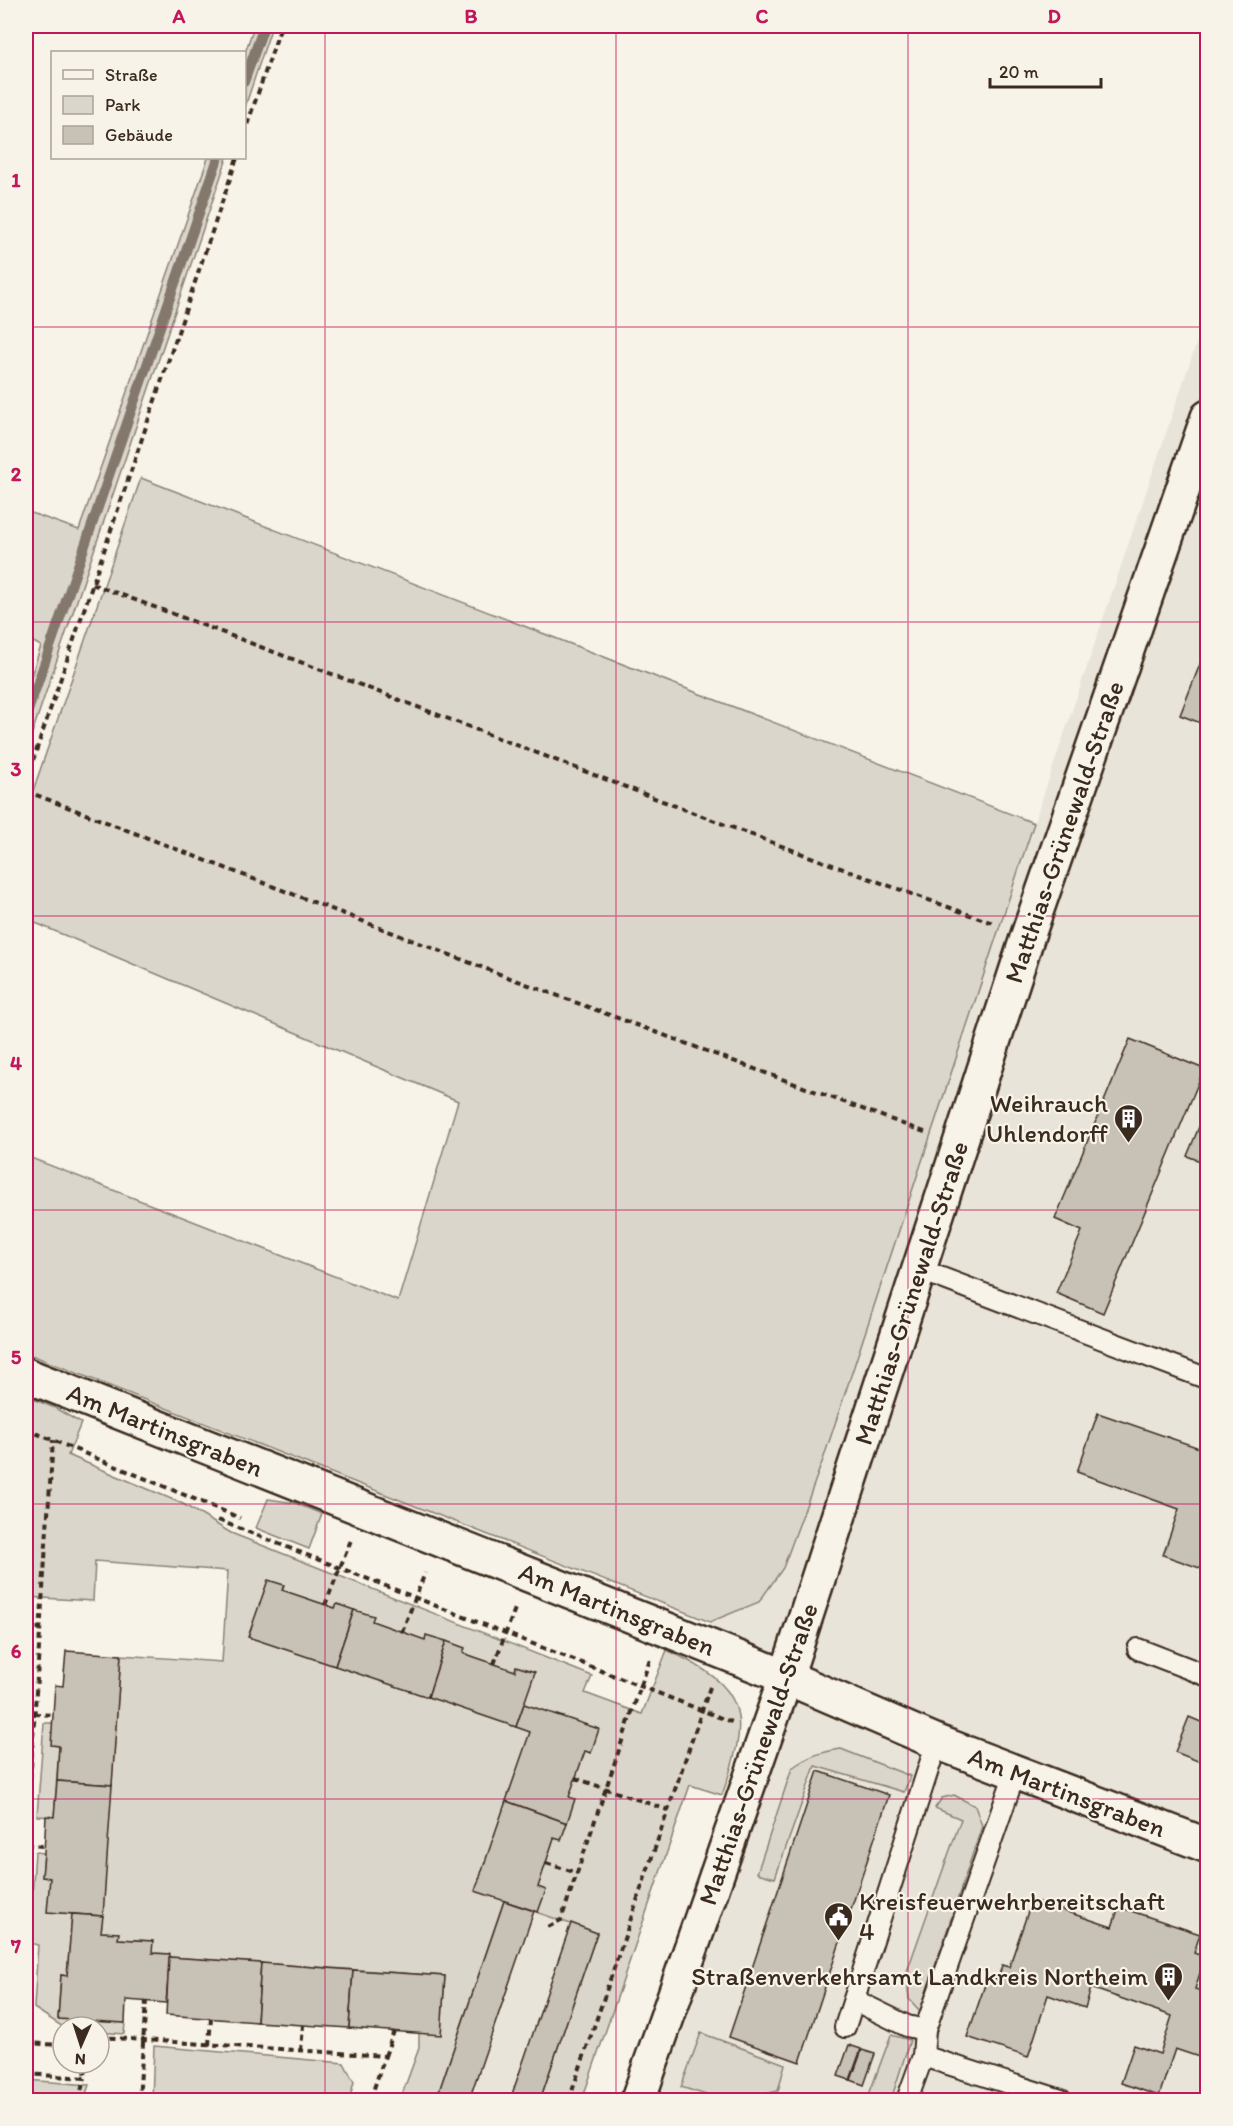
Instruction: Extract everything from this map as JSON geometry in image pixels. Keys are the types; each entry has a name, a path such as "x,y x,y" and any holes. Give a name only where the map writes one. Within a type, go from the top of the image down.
{"street":[{"name":"Matthias-Grünewald-Straße","path":"638,2100 786,1677 1028,935 1208,417"},
{"name":"Am Martinsgraben","path":"26,1375 722,1651 937,1742 1208,1846"}],"lane":[{"path":"918,1269 1208,1379"},
{"path":"1138,1649 1208,1676"},
{"path":"845,2027 937,1742"},
{"path":"907,2100 923,2056 925,2030 1015,1773"},
{"path":"854,2000 907,2026 925,2030"},
{"path":"923,2056 1061,2100"}],"path":[{"path":"246,128 281,26"},
{"path":"26,781 237,159"},
{"path":"92,584 240,638 836,867 1028,935"},
{"path":"26,791 502,975 958,1145"},
{"path":"26,1429 240,1518"},
{"path":"44,1846 26,1843 53,1440"},
{"path":"325,1605 363,1509"},
{"path":"218,1520 765,1736"},
{"path":"402,1632 438,1538"},
{"path":"494,1664 529,1575"},
{"path":"26,1627 40,1628"},
{"path":"548,1927 561,1920 661,1627"},
{"path":"569,2100 722,1651"},
{"path":"34,1714 54,1715"},
{"path":"575,1779 668,1810"},
{"path":"546,1863 577,1873"},
{"path":"139,2100 146,2001"},
{"path":"209,2045 211,2018"},
{"path":"301,2051 303,2025"},
{"path":"370,2100 394,2031"},
{"path":"111,2038 385,2056"},
{"path":"26,2043 51,2044"},
{"path":"26,2074 85,2078"},
{"path":"78,2100 85,2075"}],"shaded area":[{"path":"1207,312 1207,2100 649,2100 799,1666 707,1630 710,1622 759,1602 824,1457 1034,823"},
{"path":"504,1901 597,1933 540,2100 436,2100"}],"green space":[{"path":"254,26 272,26 246,104 246,51"},
{"path":"208,159 227,159 26,751 26,691 41,646 26,638 26,511 79,530"},
{"path":"141,478 1034,823 824,1457 783,1568 759,1602 710,1622 26,1353 26,1156 398,1301 458,1101 26,919 26,811"},
{"path":"26,1396 55,1408 81,1423 68,1455 183,1504 231,1533 592,1676 585,1693 642,1714 667,1650 714,1677 728,1691 736,1707 739,1724 737,1744 722,1795 690,1785 582,2100 540,2100 597,1933 504,1901 436,2100 400,2100 419,2048 419,2033 441,2034 445,1976 169,1957 169,1954 152,1953 152,1941 118,1939 118,1933 101,1932 121,1655 222,1662 228,1571 95,1561 93,1601 26,1597"},
{"path":"268,1499 295,1503 322,1514 309,1549 256,1528"},
{"path":"44,1723 53,1723 59,1746 54,1817 37,1816"},
{"path":"841,1749 910,1776 904,1792 815,1766 775,1878 757,1873 792,1768 815,1755"},
{"path":"954,1795 975,1806 982,1826 920,2011 909,1999 906,1974 961,1819 935,1808 942,1798"},
{"path":"35,1852 44,1853 42,1877 50,1878 48,1912 72,1914 67,1976 61,1975 58,2015 51,2015 51,2019 34,2008 38,1945 29,1943"},
{"path":"111,2022 125,2023 124,2034 111,2033"},
{"path":"701,2033 785,2064 778,2091 739,2100 722,2100 681,2087"},
{"path":"891,2035 910,2040 891,2100 867,2100"},
{"path":"154,2046 344,2063 354,2082 349,2100 152,2100"},
{"path":"26,2080 89,2085 84,2100 26,2100"}],"building":[{"path":"1208,644 1208,726 1180,715"},
{"name":"Weihrauch Uhlendorff","path":"1130,1039 1204,1069 1103,1313 1056,1293 1082,1231 1055,1219"},
{"path":"1208,1105 1208,1164 1187,1156"},
{"path":"1098,1413 1208,1451 1208,1571 1163,1555 1179,1509 1077,1472"},
{"path":"268,1580 284,1585 282,1590 335,1608 337,1604 354,1610 335,1666 248,1637"},
{"path":"354,1610 374,1616 372,1621 425,1640 426,1635 446,1641 428,1697 335,1666"},
{"path":"446,1641 465,1648 463,1653 515,1671 516,1666 535,1672 516,1727 428,1697"},
{"path":"66,1651 121,1655 112,1785 57,1781 59,1746 51,1745 55,1685 63,1686"},
{"path":"524,1704 599,1729 591,1753 585,1751 569,1797 575,1799 567,1823 506,1801 530,1732 516,1727"},
{"path":"1189,1717 1208,1725 1208,1765 1175,1752"},
{"path":"818,1771 889,1795 800,2062 729,2037"},
{"path":"57,1781 112,1785 103,1916 47,1912 50,1878 42,1877 46,1816 54,1817"},
{"path":"506,1801 567,1823 561,1840 554,1838 538,1887 546,1890 538,1912 475,1891"},
{"name":"Straßenverkehrsamt Landkreis Northeim","path":"1032,1900 1112,1927 1119,1907 1200,1934 1194,1953 1205,1957 1195,1989 1208,1993 1208,2060 1175,2049 1159,2096 1121,2083 1134,2045 1160,2054 1172,2016 1091,1988 1085,2008 1048,1995 1028,2057 967,2037 988,1976 998,1979 1002,1965 1009,1967"},
{"path":"504,1901 534,1911 469,2100 436,2100"},
{"path":"72,1914 103,1916 101,1932 119,1933 118,1939 153,1941 152,1953 170,1954 166,2003 126,2000 125,2023 111,2022 111,2015 58,2015 61,1975 67,1976"},
{"path":"571,1923 597,1933 540,2100 510,2100"},
{"path":"169,1957 261,1963 257,2022 166,2015"},
{"path":"261,1963 353,1970 349,2028 257,2022"},
{"path":"353,1970 445,1976 441,2035 349,2028"},
{"path":"849,2045 861,2049 850,2080 838,2076"},
{"path":"862,2050 875,2054 864,2085 851,2080"}],"waterway":[{"path":"246,76 263,29"},
{"path":"26,717 218,159"}],"place":[{"name":"Weihrauch Uhlendorff","path":"1129,1144"},
{"name":"Kreisfeuerwehrbereitschaft 4","path":"838,1942"},
{"name":"Straßenverkehrsamt Landkreis Northeim","path":"1169,2002"}]}
